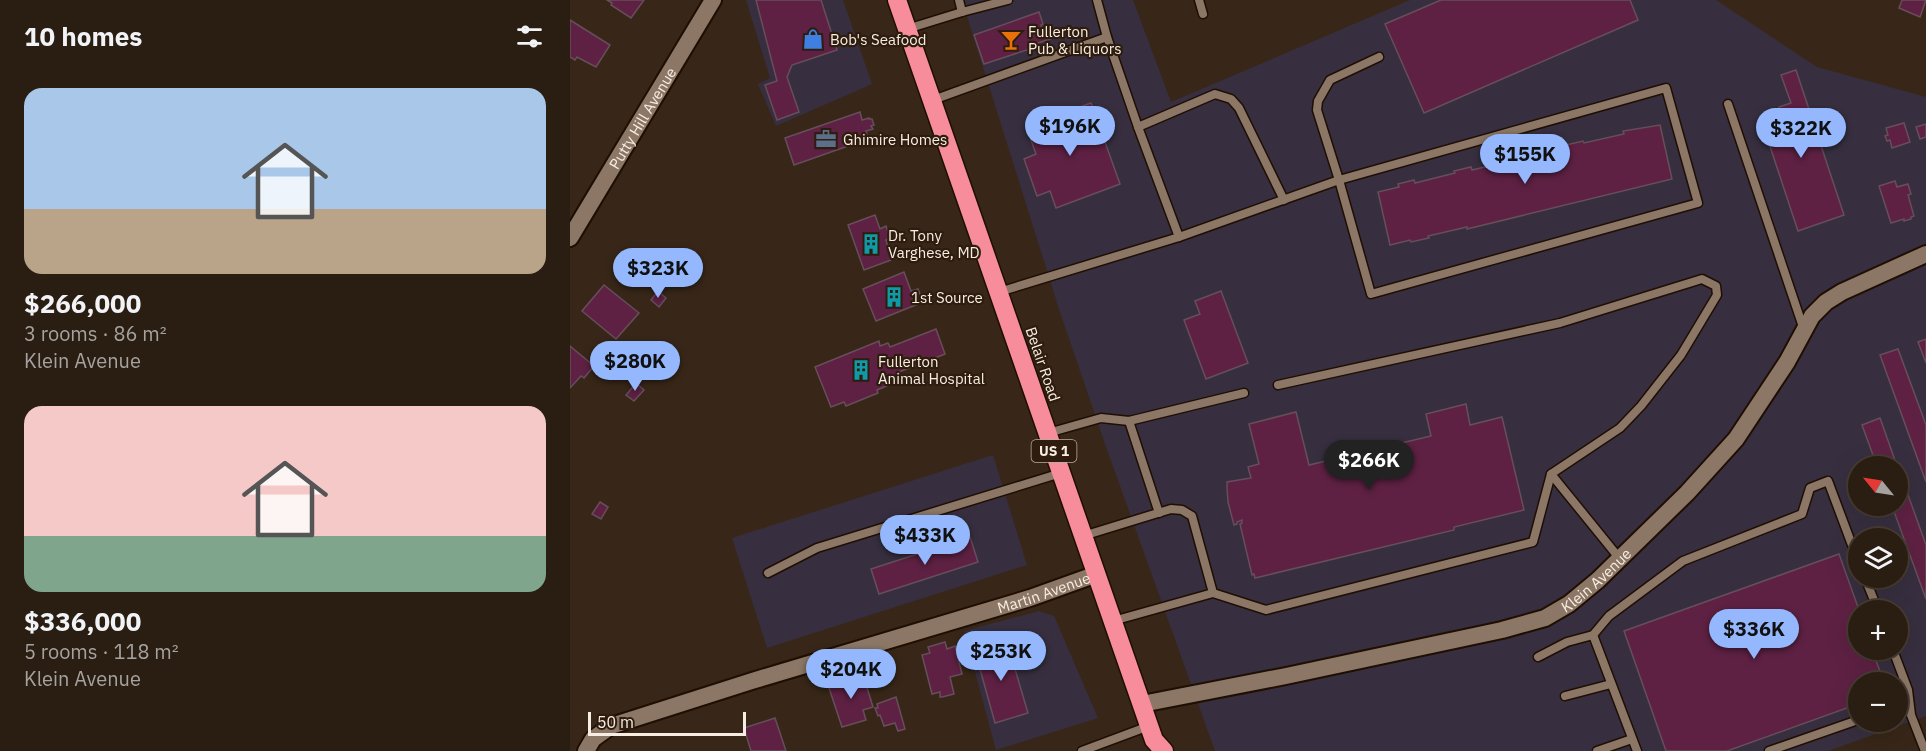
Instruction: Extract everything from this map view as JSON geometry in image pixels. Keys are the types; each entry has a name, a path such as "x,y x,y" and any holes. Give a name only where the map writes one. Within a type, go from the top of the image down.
{"highway":[{"name":"Belair Road","path":"897,0 1155,742"}],"street":[{"name":"Putty Hill Avenue","path":"570,238 713,0"},
{"name":"Klein Avenue","path":"1142,704 1297,674 1502,630 1545,618 1569,604 1620,558 1687,494 1736,439 1787,362 1812,316 1826,302 1842,292 1926,254"},
{"name":"Martin Avenue","path":"586,751 593,739 611,726 774,674 1030,598 1097,574"}],"lane":[{"path":"959,0 962,12"},
{"path":"908,29 1008,0"},
{"path":"1097,0 1107,37 1138,127 1179,237"},
{"path":"1199,0 1203,14"},
{"path":"933,100 1107,37"},
{"path":"999,292 1179,237 1339,180 1666,88 1698,203 1371,294 1339,180 1317,110 1318,101 1330,80 1379,57"},
{"path":"1138,127 1215,94 1230,99 1239,108 1284,200"},
{"path":"1728,104 1804,330"},
{"path":"1113,621 1213,593 1266,610 1533,542 1551,474 1620,429 1681,355 1718,295 1716,286 1702,279 1560,323 1278,385"},
{"path":"1048,433 1101,418 1130,421 1244,393"},
{"path":"1130,421 1159,513"},
{"path":"768,573 818,548 1062,473"},
{"path":"1551,474 1620,558"},
{"path":"1538,657 1568,642 1593,635 1609,616 1683,561 1802,514 1810,488 1828,481 1848,534"},
{"path":"1083,536 1171,509 1182,510 1192,516 1213,593"},
{"path":"1593,635 1637,751"},
{"path":"1897,660 1908,690 1911,715 1925,751"},
{"path":"1565,696 1611,684"},
{"path":"1769,751 1848,723"},
{"path":"1597,751 1632,738"},
{"path":"1083,751 1155,742"}],"shaded area":[{"path":"746,0 843,0 872,84 776,126 758,84 770,78"},
{"path":"962,0 1133,0 1171,102 1410,0 1716,0 1817,67 1926,97 1926,716 1908,722 1908,672 1848,672 1848,732 1881,732 1828,751 1215,751 1059,309"},
{"path":"993,455 1027,565 767,648 732,538"},
{"path":"1039,611 1054,616 1098,718 996,750 964,631"}],"building":[{"path":"607,0 644,0 631,18"},
{"path":"756,0 821,0 837,50 792,65 787,77 799,112 777,120 765,85 777,81"},
{"path":"1441,0 1630,0 1638,20 1424,113 1385,24"},
{"path":"1902,0 1926,0 1920,17 1899,8"},
{"name":"Fullerton Pub & Liquors","path":"1039,12 1043,24 1034,31 1052,25 1056,37 1038,43 1039,46 984,64 974,35"},
{"path":"570,20 610,45 596,67 577,57 575,60 570,57"},
{"path":"1796,70 1844,215 1798,231 1760,116 1780,110 1779,107 1791,103 1781,75"},
{"path":"1091,103 1120,184 1056,208 1050,191 1037,196 1024,159 1036,154 1026,126"},
{"name":"Ghimire Homes","path":"860,112 862,120 872,119 874,125 871,126 873,129 866,131 868,139 794,165 785,138"},
{"path":"1904,123 1910,142 1892,148 1890,140 1887,141 1885,136 1888,135 1886,128"},
{"path":"1926,124 1926,137 1920,139 1916,127"},
{"path":"1660,125 1672,179 1467,229 1467,227 1428,236 1429,238 1390,245 1378,192 1399,187 1398,184 1414,180 1415,183 1455,173 1454,171 1471,167 1472,170 1510,161 1509,158 1527,154 1528,156 1583,141 1584,143 1624,134 1623,131"},
{"path":"1895,181 1897,187 1908,184 1911,194 1908,195 1914,216 1911,219 1891,223 1879,186"},
{"name":"Dr. Tony Varghese, MD","path":"875,215 880,229 886,226 890,238 886,240 891,260 864,270 848,225"},
{"name":"1st Source","path":"904,272 911,291 918,289 923,302 876,321 863,289"},
{"path":"604,285 639,313 616,339 582,311"},
{"path":"658,291 666,298 659,307 651,300"},
{"path":"1221,291 1248,363 1206,379 1184,320 1200,314 1195,301"},
{"name":"Fullerton Animal Hospital","path":"936,329 945,354 899,372 900,375 894,378 896,382 877,390 878,393 846,406 844,402 831,407 815,367 879,341 880,346 888,343 890,347"},
{"path":"1926,339 1926,363 1918,342"},
{"path":"570,346 594,366 584,378 581,376 570,388"},
{"path":"1898,349 1926,425 1926,482 1880,355"},
{"path":"636,383 644,390 634,401 626,395"},
{"path":"1466,404 1470,425 1502,417 1524,510 1454,527 1454,530 1255,578 1254,574 1252,575 1240,524 1242,520 1234,525 1227,488 1227,482 1251,478 1248,467 1259,464 1249,424 1296,412 1309,465 1431,436 1426,414"},
{"path":"1880,418 1893,456 1873,456 1862,425"},
{"path":"1908,495 1926,545 1926,599 1908,550 1908,528 1900,528 1896,516 1908,516"},
{"path":"600,502 608,507 601,519 592,514"},
{"path":"970,537 978,562 879,594 871,569"},
{"path":"1839,554 1848,579 1848,588 1851,588 1855,600 1848,600 1848,660 1876,660 1880,672 1848,672 1848,708 1727,751 1666,751 1624,631"},
{"path":"945,642 947,649 955,646 962,674 950,677 954,694 940,697 940,692 932,694 922,655 930,653 928,647"},
{"path":"1007,642 1028,713 995,723 975,651"},
{"path":"850,671 852,675 856,673 858,680 854,681 855,684 865,681 873,707 863,710 866,720 842,727 829,688 842,684 839,675"},
{"path":"896,697 905,729 898,731 895,723 884,726 875,708 878,708 877,704"},
{"path":"775,718 786,751 751,751 744,728"}],"place":[{"name":"Bob's Seafood","path":"813,39"},
{"name":"Fullerton Pub & Liquors","path":"1011,40"},
{"name":"Ghimire Homes","path":"826,139"},
{"name":"Dr. Tony Varghese, MD","path":"871,244"},
{"name":"1st Source","path":"894,297"},
{"name":"Fullerton Animal Hospital","path":"861,370"}]}
